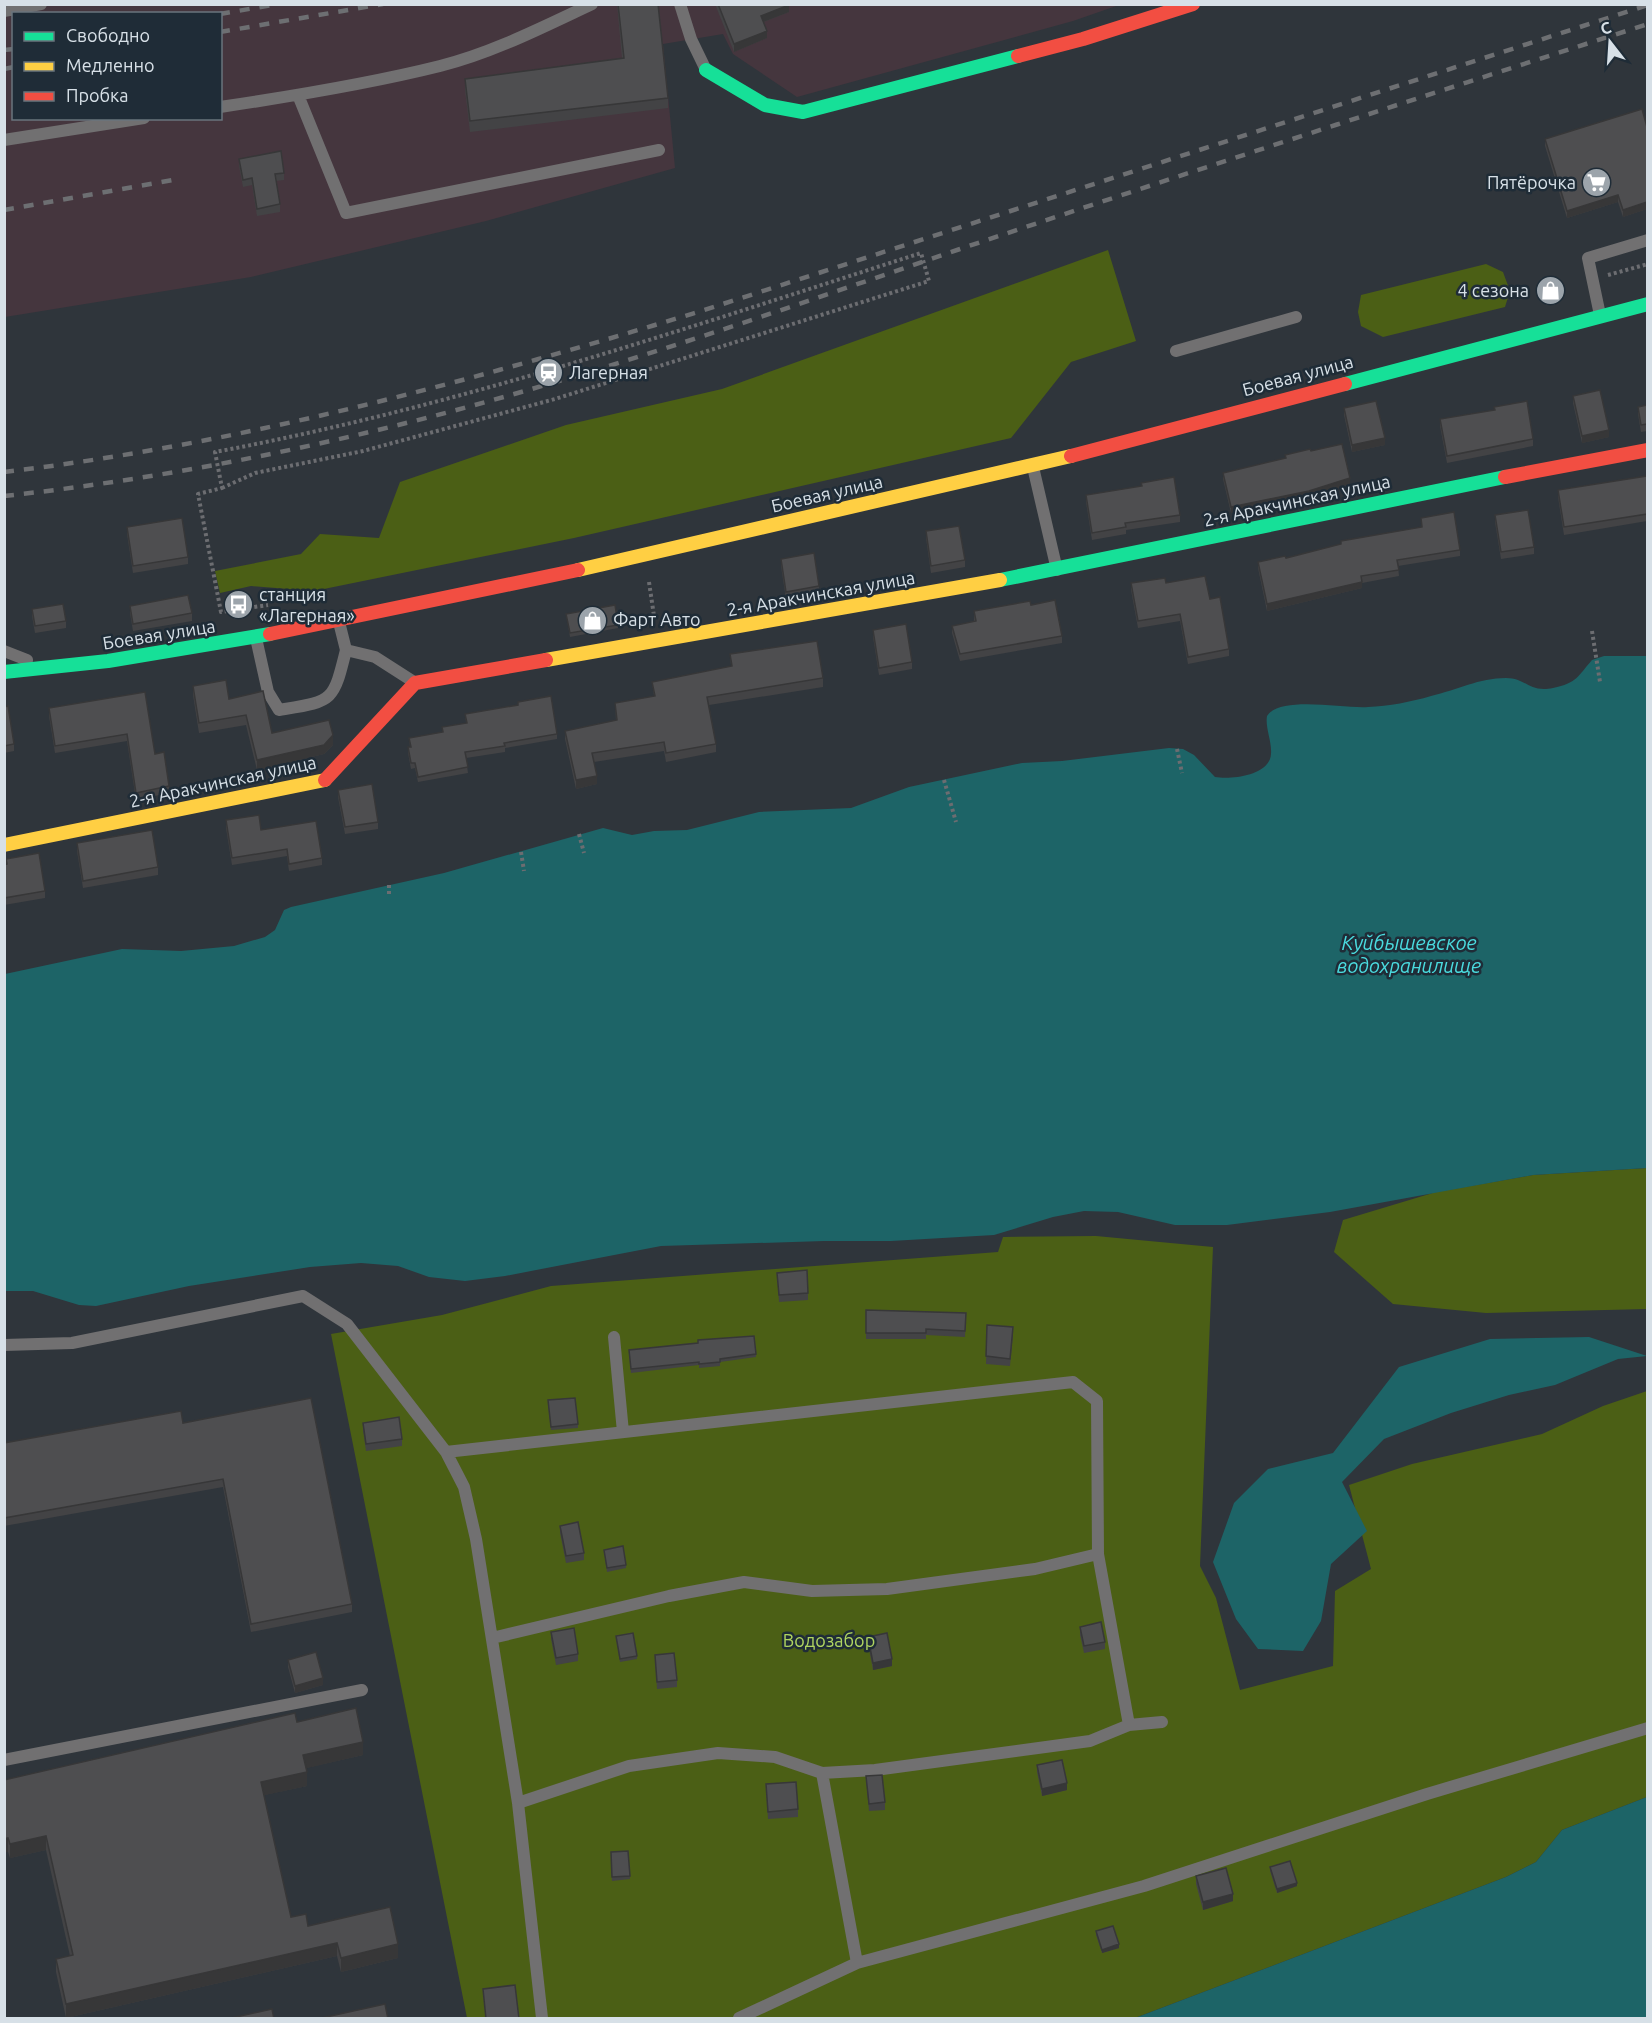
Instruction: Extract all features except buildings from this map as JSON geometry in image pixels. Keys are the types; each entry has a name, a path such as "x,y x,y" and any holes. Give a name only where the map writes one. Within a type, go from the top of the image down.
{"street":[{"path":"706,70 765,105 802,112 1083,39 1193,4"},
{"name":"Боевая улица","path":"4,672 47,669 255,637 644,555 1033,466 1647,303"},
{"name":"2-я Аракчинская улица","path":"4,845 324,782 415,683 1057,570 1387,500 1647,450"}],"lane":[{"path":"4,11 41,4"},
{"path":"222,107 297,95 442,66 531,33 592,4"},
{"path":"680,4 691,39 706,70"},
{"path":"297,95 346,213 659,150"},
{"path":"4,140 131,120"},
{"path":"1600,315 1587,258 1647,240"},
{"path":"1176,351 1296,317"},
{"path":"1033,466 1057,570"},
{"path":"255,637 268,692 279,710 318,704 336,690 346,650 338,620"},
{"path":"346,650 375,657 415,683"},
{"path":"4,651 47,669"},
{"path":"4,1345 72,1343 303,1296 347,1324 446,1452 464,1486 476,1539 518,1803 542,2019"},
{"path":"614,1337 623,1432"},
{"path":"446,1452 1073,1382 1097,1401 1098,1554 1129,1725"},
{"path":"492,1638 669,1596 744,1582 812,1591 887,1590 1035,1569 1098,1554"},
{"path":"4,1760 362,1690"},
{"path":"518,1803 629,1766 718,1753 775,1757 822,1773 875,1770 1090,1742 1129,1725 1162,1722"},
{"path":"739,2019 857,1963 1144,1886 1427,1794 1647,1728"},
{"path":"822,1773 857,1963"}],"path":[{"path":"220,612 198,494 222,488 255,473 404,440 555,399 929,281 921,254 548,373 356,424 215,452 222,488"},
{"path":"644,555 658,640"},
{"path":"1592,631 1600,682"},
{"path":"1177,749 1182,773"},
{"path":"944,780 956,822"},
{"path":"579,834 584,854"},
{"path":"521,852 524,871"},
{"path":"389,885 389,896"}],"shaded area":[{"path":"5,5 1119,5 1073,21 797,97 733,54 723,34 663,44 675,168 486,221 251,277 5,317"}],"green space":[{"path":"1108,250 1136,341 1071,362 1011,438 574,538 314,591 251,586 220,593 215,571 301,554 320,534 379,538 400,482 566,425 722,389"},
{"path":"1486,264 1503,272 1510,291 1505,307 1383,337 1361,326 1358,312 1361,295"},
{"path":"1647,1168 1647,1309 1486,1313 1393,1304 1334,1252 1343,1220 1436,1192 1533,1175"},
{"name":"Водозабор","path":"1096,1236 1213,1247 1200,1566 1216,1598 1240,1690 1333,1666 1335,1591 1371,1569 1349,1485 1412,1464 1542,1434 1603,1406 1647,1391 1647,1797 1562,1830 1536,1862 1506,1877 1135,2018 467,2018 331,1334 442,1315 551,1286 998,1252 1003,1237"}],"water":[{"name":"Куйбышевское водохранилище","path":"1604,656 1647,656 1647,1168 1533,1175 1330,1212 1227,1225 1175,1225 1118,1212 1084,1211 1053,1217 994,1235 891,1241 661,1246 505,1276 465,1281 429,1277 398,1266 361,1263 310,1267 189,1286 96,1306 79,1305 33,1291 5,1291 5,974 122,949 181,951 234,946 265,937 275,930 284,910 291,907 444,873 603,828 632,835 654,831 687,830 759,812 851,808 909,787 1022,763 1062,761 1169,748 1183,749 1194,755 1215,777 1240,777 1257,771 1269,761 1271,749 1267,716 1274,710 1285,706 1299,704 1358,707 1392,705 1441,694 1477,682 1506,678 1518,680 1538,689 1553,688 1572,681 1592,660"},
{"path":"1589,1337 1647,1356 1618,1359 1555,1385 1509,1395 1451,1413 1384,1439 1342,1482 1367,1531 1331,1564 1321,1621 1303,1651 1258,1649 1236,1619 1213,1562 1234,1503 1268,1469 1333,1453 1399,1367 1490,1339"},
{"path":"1647,1797 1647,2018 1135,2018 1506,1877 1536,1862 1562,1830"}],"railway":[{"path":"222,14 278,4"},
{"path":"222,32 383,4"},
{"path":"4,472 93,460 268,427 441,386 613,338 1648,5"},
{"path":"4,496 143,477 281,452 417,420 552,383 706,335 1132,192 1648,24"},
{"path":"4,50 12,49"},
{"path":"4,69 12,67"},
{"path":"4,210 173,180"}],"traffic: fast":[{"path":"706,70 765,105 803,112 1018,56"},
{"path":"1345,384 1648,304"},
{"path":"1000,580 1505,477"},
{"path":"4,672 108,661 270,634"}],"traffic: slow":[{"path":"578,570 1071,456"},
{"path":"546,660 1000,580"},
{"path":"4,845 325,780"}],"traffic: jam":[{"path":"1018,56 1083,39 1193,4"},
{"path":"1071,456 1345,384"},
{"path":"1505,477 1648,450"},
{"path":"270,634 578,570"},
{"path":"325,780 415,683 546,660"}],"place":[{"name":"Пятёрочка","path":"1597,183"},
{"name":"4 сезона","path":"1550,291"},
{"name":"Лагерная","path":"548,373"},
{"name":"станция «Лагерная»","path":"238,605"},
{"name":"Фарт Авто","path":"592,620"}]}
